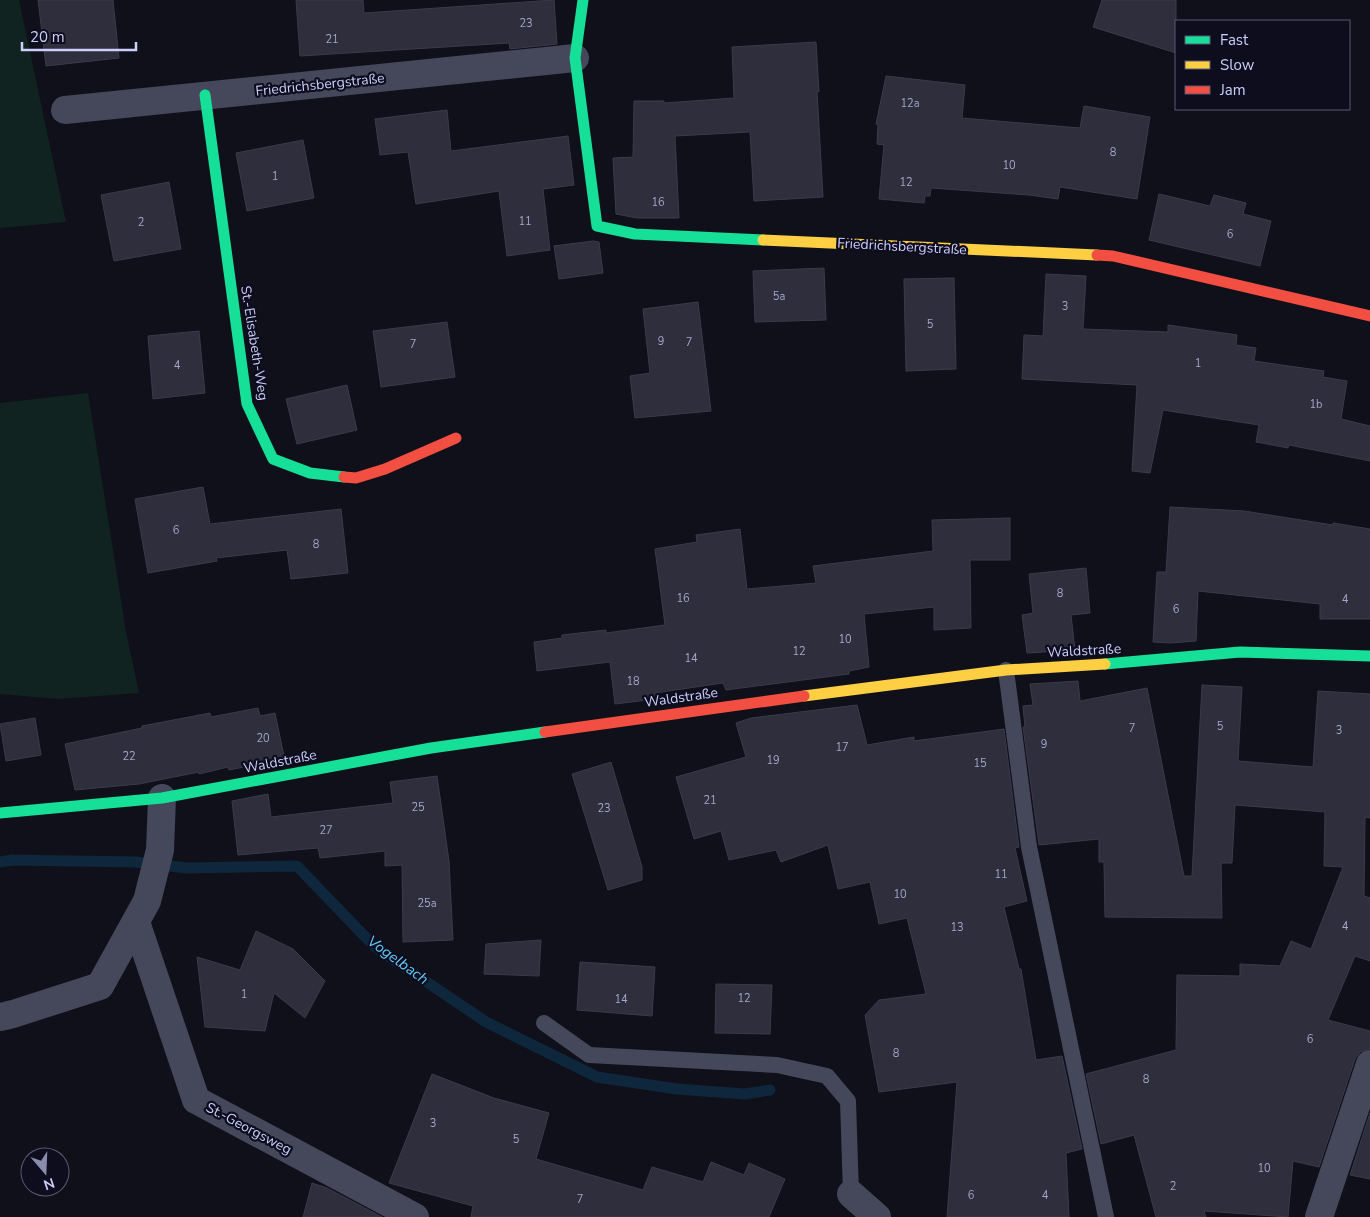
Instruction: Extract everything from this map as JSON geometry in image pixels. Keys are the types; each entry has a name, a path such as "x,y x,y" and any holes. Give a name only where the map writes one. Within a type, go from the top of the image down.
{"street":[{"name":"Friedrichsbergstraße","path":"583,0 576,58 597,226 634,234 1114,256 1370,316"},
{"name":"Friedrichsbergstraße","path":"65,110 576,58"},
{"name":"St.-Elisabeth-Weg","path":"205,95 247,404 273,459 310,473 356,478 385,469 456,438"},
{"name":"Waldstraße","path":"0,813 162,798 441,747 739,704 1006,670 1138,662 1240,652 1370,656"},
{"path":"0,1017 100,986 142,912 160,850 162,798"},
{"name":"St.-Georgsweg","path":"142,912 196,1100 415,1217"},
{"path":"1319,1217 1370,1064"},
{"path":"852,1194 877,1217"}],"lane":[{"path":"1006,670 1029,847 1106,1217"},
{"path":"544,1023 589,1055 777,1065 827,1076 848,1102 852,1194"}],"green space":[{"path":"0,0 19,0 66,222 0,228"},
{"path":"88,393 126,632 139,693 58,699 0,694 0,403"}],"building":[{"path":"38,0 113,0 119,58 46,66"},
{"path":"296,0 363,0 364,13 554,0 557,44 510,49 509,43 300,56"},
{"path":"1102,0 1176,0 1175,53 1093,27"},
{"path":"816,42 823,197 754,201 750,132 675,136 679,218 637,218 616,214 613,158 633,157 634,101 664,101 664,103 734,98 732,47"},
{"path":"886,76 965,85 962,118 1080,128 1084,106 1150,117 1137,199 1060,187 1058,199 931,188 930,196 925,196 924,203 879,199 884,145 877,144 878,125 876,124"},
{"path":"447,110 451,151 568,136 574,185 543,189 550,250 507,256 499,191 416,204 408,152 380,155 375,119"},
{"path":"303,140 314,198 247,211 236,153"},
{"path":"169,182 181,249 114,261 101,195"},
{"path":"1159,194 1210,206 1214,195 1246,203 1243,214 1271,221 1260,266 1149,240"},
{"path":"593,241 599,242 603,273 559,279 554,246"},
{"path":"824,268 826,320 755,322 753,271"},
{"path":"1046,274 1086,276 1083,329 1168,332 1168,325 1237,335 1236,345 1256,348 1254,361 1324,371 1323,377 1347,381 1341,419 1370,426 1370,461 1289,445 1288,448 1256,442 1259,425 1163,410 1150,473 1132,471 1137,385 1022,379 1024,335 1043,336"},
{"path":"954,278 956,369 906,371 904,279"},
{"path":"698,302 711,411 635,418 630,376 650,373 643,309"},
{"path":"447,322 455,377 381,387 373,331"},
{"path":"199,331 205,393 153,399 148,336"},
{"path":"347,385 357,430 297,444 286,399"},
{"path":"203,487 210,524 341,509 348,573 291,579 287,550 216,558 217,561 148,573 135,499"},
{"path":"1170,507 1244,511 1370,529 1370,619 1320,619 1320,604 1198,591 1196,641 1153,642 1157,572 1166,572"},
{"path":"1010,518 1010,560 970,560 971,628 934,630 934,607 864,614 869,667 849,671 849,674 726,690 723,683 655,693 656,699 615,704 610,662 537,671 534,642 562,638 562,635 606,630 606,633 665,625 655,549 697,542 696,535 740,529 747,589 816,583 813,566 933,551 932,520"},
{"path":"1086,568 1090,613 1071,615 1075,650 1027,653 1022,615 1033,613 1029,574"},
{"path":"1078,681 1080,701 1147,688 1184,876 1192,876 1202,685 1242,687 1238,761 1313,767 1318,691 1370,694 1370,818 1365,817 1364,896 1370,898 1370,961 1355,956 1328,1020 1370,1031 1370,1049 1360,1052 1355,1059 1319,1167 1293,1161 1288,1217 1204,1211 1206,1217 1156,1217 1134,1135 1101,1144 1086,1074 1176,1050 1177,975 1240,976 1240,964 1280,966 1291,941 1311,949 1343,867 1324,866 1325,812 1235,805 1232,863 1221,863 1222,918 1105,917 1104,862 1099,862 1099,839 1039,845 1023,727 1025,727 1023,706 1033,705 1030,684"},
{"path":"857,705 867,745 914,737 914,741 1004,729 1019,847 1015,848 1027,901 1004,907 1019,969 1021,969 1036,1060 1062,1056 1082,1149 1066,1153 1069,1217 947,1217 957,1082 879,1092 865,1015 879,1000 926,994 907,918 879,924 870,882 838,889 828,845 781,862 776,850 729,860 721,831 694,839 676,777 746,757 736,723 751,718"},
{"path":"258,708 260,716 275,713 284,756 264,760 264,763 229,770 228,767 139,784 75,790 65,744 142,728 142,726 210,713 211,717"},
{"path":"35,718 41,755 6,761 0,724"},
{"path":"611,762 642,867 642,880 608,890 572,774"},
{"path":"437,776 449,861 453,940 403,942 402,865 385,866 385,851 320,858 318,848 238,855 232,801 268,794 271,817 393,803 390,782"},
{"path":"256,931 293,949 325,981 305,1018 274,993 265,1031 205,1027 197,957 240,970"},
{"path":"541,940 539,976 484,974 486,944"},
{"path":"580,962 655,967 652,1016 577,1010"},
{"path":"716,984 772,985 770,1034 715,1033"},
{"path":"432,1074 494,1098 549,1113 536,1159 643,1190 652,1167 703,1182 711,1162 744,1175 749,1163 785,1179 769,1217 471,1217 473,1206 389,1183"},
{"path":"1370,1113 1370,1179 1350,1175"},
{"path":"312,1183 327,1188 382,1217 303,1217"}],"waterway":[{"name":"Vogelbach","path":"0,862 12,860 135,862 187,868 297,866 375,947 486,1022 597,1077 677,1089 745,1094 770,1090"}],"traffic: fast":[{"path":"583,0 575,58 597,226 635,234 763,240"},
{"path":"205,95 247,404 273,459 310,473 344,477"},
{"path":"1105,664 1240,652 1370,656"},
{"path":"0,813 162,798 431,748 545,732"}],"traffic: slow":[{"path":"763,240 1097,255"},
{"path":"804,696 1006,670 1105,664"}],"traffic: jam":[{"path":"1097,255 1113,256 1370,316"},
{"path":"344,477 356,478 385,469 456,438"},
{"path":"545,732 804,696"}]}
